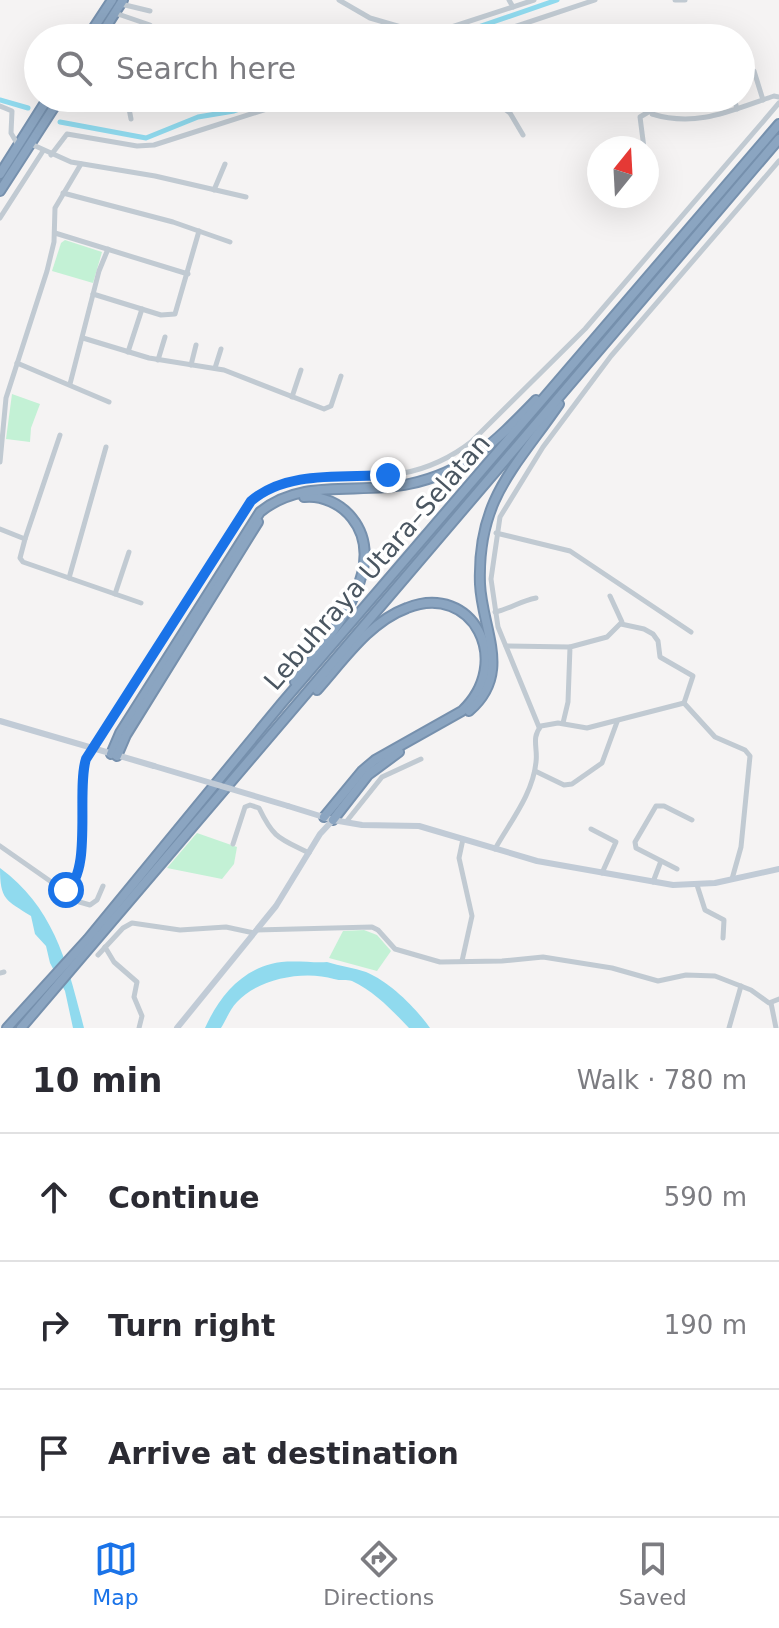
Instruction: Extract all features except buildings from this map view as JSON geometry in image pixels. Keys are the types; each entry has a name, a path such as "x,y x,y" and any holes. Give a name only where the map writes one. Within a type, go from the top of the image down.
{"highway":[{"path":"107,24 118,1"},
{"path":"99,24 118,1"},
{"path":"0,174 39,112"},
{"path":"0,191 52,112"},
{"name":"Lebuhraya Utara–Selatan","path":"7,1028 38,991 96,943 282,703 779,124"},
{"name":"Lebuhraya Utara–Selatan","path":"21,1028 779,139"},
{"path":"114,755 120,733 260,512 279,498 297,492 407,485 454,469 491,447 553,381 560,379"},
{"path":"329,818 379,765 467,713 484,695 493,671 480,588 482,546 489,512 502,483 559,404 564,392"},
{"path":"114,755 260,520 285,501 308,496 342,507 356,522 365,550 363,572 340,621 282,703"},
{"path":"260,748 356,645 391,615 410,606 435,604 454,609 474,624 483,638 487,667 475,697 462,711 375,760 354,780 329,818"}],"main road":[{"path":"0,721 329,818 371,826 414,825 537,861 677,885 697,885 779,869"},
{"path":"177,1028 282,898 329,818"}],"street":[{"path":"339,0 387,24"},
{"path":"509,0 513,7"},
{"path":"463,24 534,0"},
{"path":"522,24 595,0"},
{"path":"675,0 685,0"},
{"path":"118,1 150,11"},
{"path":"114,13 147,24"},
{"path":"534,20 535,24"},
{"path":"755,74 763,100"},
{"path":"755,103 779,100"},
{"path":"64,890 73,885 80,858 82,777 91,748 251,501 273,487 291,481 407,473 464,448 492,424 585,329 779,100"},
{"path":"0,106 12,111 11,133 18,145"},
{"path":"130,112 131,119"},
{"path":"51,155 67,134 137,146 154,145 257,112"},
{"path":"509,112 523,135"},
{"path":"642,136 640,117 648,112"},
{"path":"652,112 659,116 692,119 718,117 730,112"},
{"path":"31,144 51,155 81,164 155,176 246,197"},
{"path":"0,218 43,151"},
{"path":"495,849 528,790 537,758 534,741 539,727 500,636 495,612 491,579 500,517 543,447 611,356 779,161"},
{"path":"0,462 2,416 41,291 55,233 55,208 81,164"},
{"path":"214,190 225,164"},
{"path":"63,193 230,242"},
{"path":"93,294 161,315 175,314 199,231"},
{"path":"55,233 188,274"},
{"path":"70,384 108,249"},
{"path":"128,352 142,309"},
{"path":"158,360 165,337"},
{"path":"83,338 158,360 215,368 328,409 341,376"},
{"path":"191,365 196,345"},
{"path":"215,368 221,349"},
{"path":"17,363 109,402"},
{"path":"292,397 301,370"},
{"path":"60,435 25,539 21,561 141,603"},
{"path":"69,578 106,447"},
{"path":"0,529 25,539"},
{"path":"496,533 570,551 691,632"},
{"path":"115,594 129,552"},
{"path":"506,646 570,647 607,637 621,624 623,617 610,596"},
{"path":"495,612 536,598"},
{"path":"621,624 650,631 658,641 660,657 693,676 684,703"},
{"path":"563,723 568,702 570,647"},
{"path":"539,727 547,723 563,723 581,728 684,703"},
{"path":"684,703 715,737 745,750 750,756 741,847 732,879"},
{"path":"534,771 566,786 586,776 602,763 617,721"},
{"path":"346,822 382,777 421,759"},
{"path":"233,844 245,807 250,805 259,808 276,837 309,853"},
{"path":"677,869 635,846 652,808 661,805 692,820"},
{"path":"591,829 616,842 602,873"},
{"path":"462,961 472,916 459,858 463,839"},
{"path":"0,846 64,890 69,899 90,905 97,900 103,886"},
{"path":"653,882 661,861"},
{"path":"697,885 705,910 724,920 723,938"},
{"path":"96,943 136,922 180,930 226,927 255,932 372,927 395,949 444,962 556,957 655,980 703,974 715,976 771,1003 776,1028"},
{"path":"96,943 98,955"},
{"path":"96,943 137,982 134,997 142,1016 139,1028"},
{"path":"729,1028 741,986"},
{"path":"771,1003 779,999"}],"green space":[{"path":"65,240 102,252 93,283 52,271 61,243"},
{"path":"12,394 40,404 31,428 30,442 6,439"},
{"path":"197,833 237,847 234,864 222,879 167,868"},
{"path":"364,930 377,935 391,951 377,971 329,958 343,931"}],"water":[{"path":"0,868 19,884 47,920 65,961 84,1028 73,1028 65,991 50,963 46,946 35,934 31,916 3,893"},
{"path":"291,961 327,962 366,972 384,982 430,1028 409,1028 376,996 352,981 310,975 283,978 257,987 235,1005 221,1028 205,1028 223,997 249,973"}],"waterway":[{"path":"487,24 557,0"},
{"path":"0,100 24,107"},
{"path":"60,122 146,138 198,117 228,112"}],"route":[{"path":"66,890 73,885 80,858 82,777 86,759 251,501 257,495 291,481 388,475"}]}
